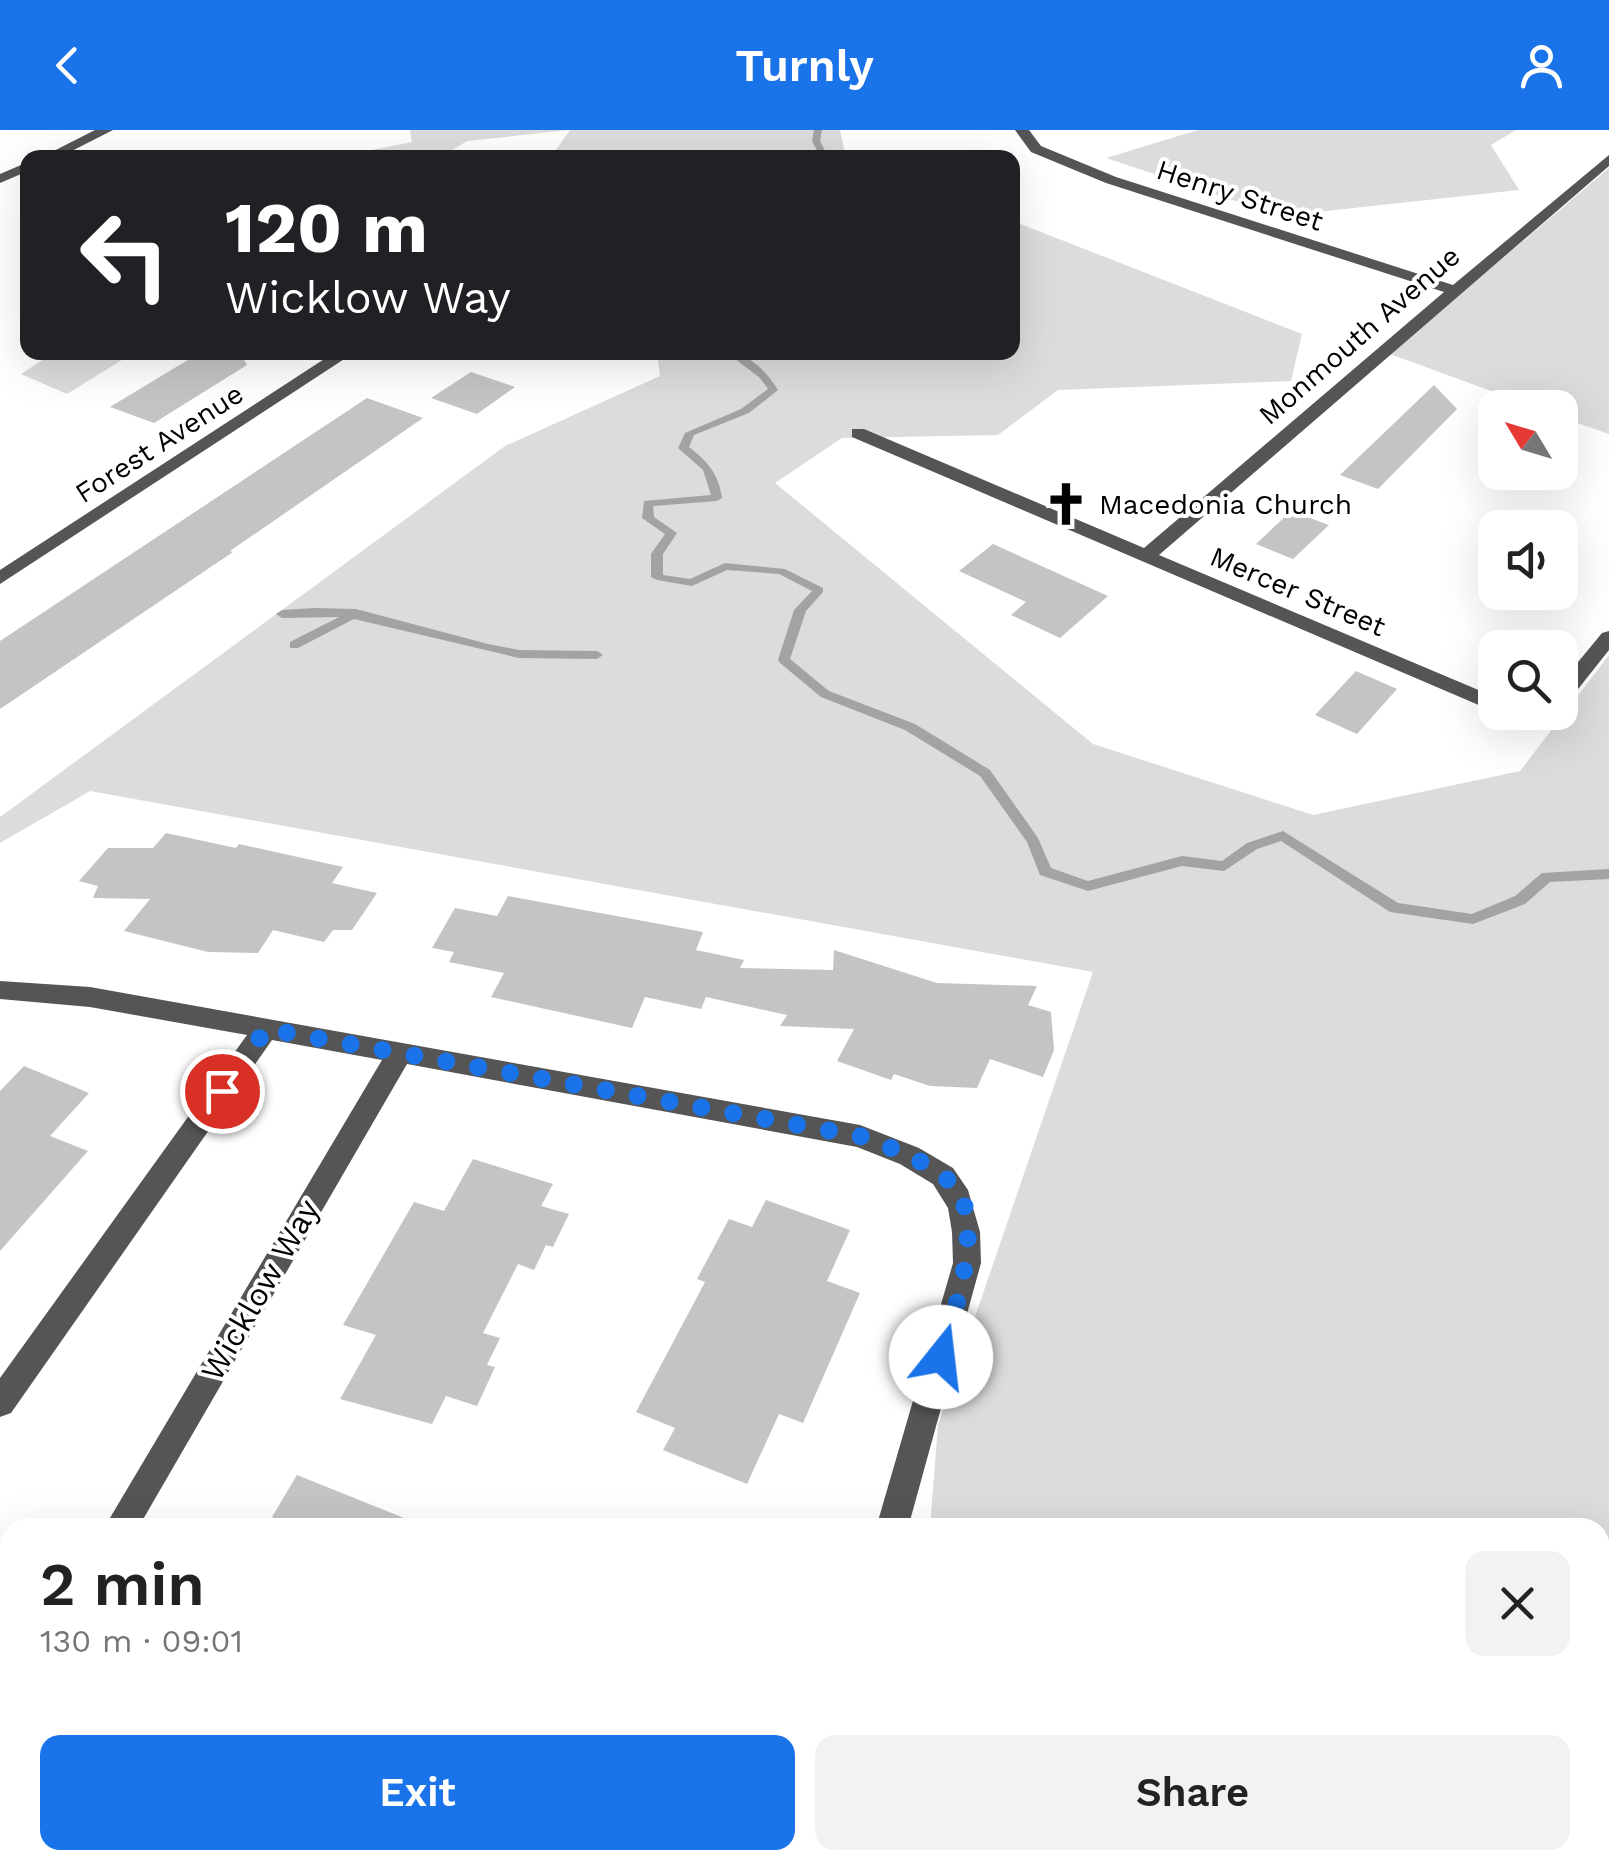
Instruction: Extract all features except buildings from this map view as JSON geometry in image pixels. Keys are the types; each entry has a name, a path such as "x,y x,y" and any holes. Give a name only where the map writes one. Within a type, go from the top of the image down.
{"street":[{"path":"63,150 106,130"},
{"name":"Henry Street","path":"1022,130 1036,149 1111,180 1452,290"},
{"name":"Monmouth Avenue","path":"1146,556 1452,290 1588,184 1609,159"},
{"name":"Forest Avenue","path":"0,578 334,360"},
{"name":"Mercer Street","path":"858,433 1478,698"},
{"path":"1578,676 1609,637"},
{"path":"0,990 90,997 860,1136 922,1162 954,1184 968,1220 968,1263 895,1518"},
{"path":"0,1403 266,1029"},
{"name":"Wicklow Way","path":"126,1518 400,1052"}],"shaded area":[{"path":"410,130 570,130 467,141 452,150 371,150 412,142"},
{"path":"570,130 840,130 844,150 556,150"},
{"path":"1198,130 1516,130 1491,145 1519,190 1280,216 1106,158"},
{"path":"1609,168 1609,434 1578,423 1578,390 1488,390 1390,354"},
{"path":"1020,224 1302,334 1291,381 1058,390 998,435 842,438 775,483 1093,744 1313,815 1520,771 1551,730 1578,730 1578,695 1609,655 1609,1518 931,1518 938,1425 1093,972 90,791 0,843 0,817 505,446 660,376 658,360 1020,360"},
{"path":"42,360 122,360 67,394 21,374"}],"waterway":[{"path":"818,130 816,141 821,150"},
{"path":"742,360 764,376 773,390 745,411 690,433 683,448 707,468 717,498 648,503 648,518 671,533 657,554 657,577 692,583 725,566 781,571 819,590 800,610 784,660 825,694 910,727 985,773 1033,841 1045,871 1088,886 1182,861 1224,866 1252,846 1283,836 1395,908 1473,919 1520,900 1547,877 1609,874"},
{"path":"352,615 356,613"},
{"path":"282,614 352,615"},
{"path":"294,645 352,615"},
{"path":"352,615 519,654 597,655"}],"place":[{"name":"Macedonia Church","path":"1066,504"}],"route":[{"path":"222,1091 266,1029 860,1136 922,1162 954,1184 968,1220 968,1263 941,1357"}]}
